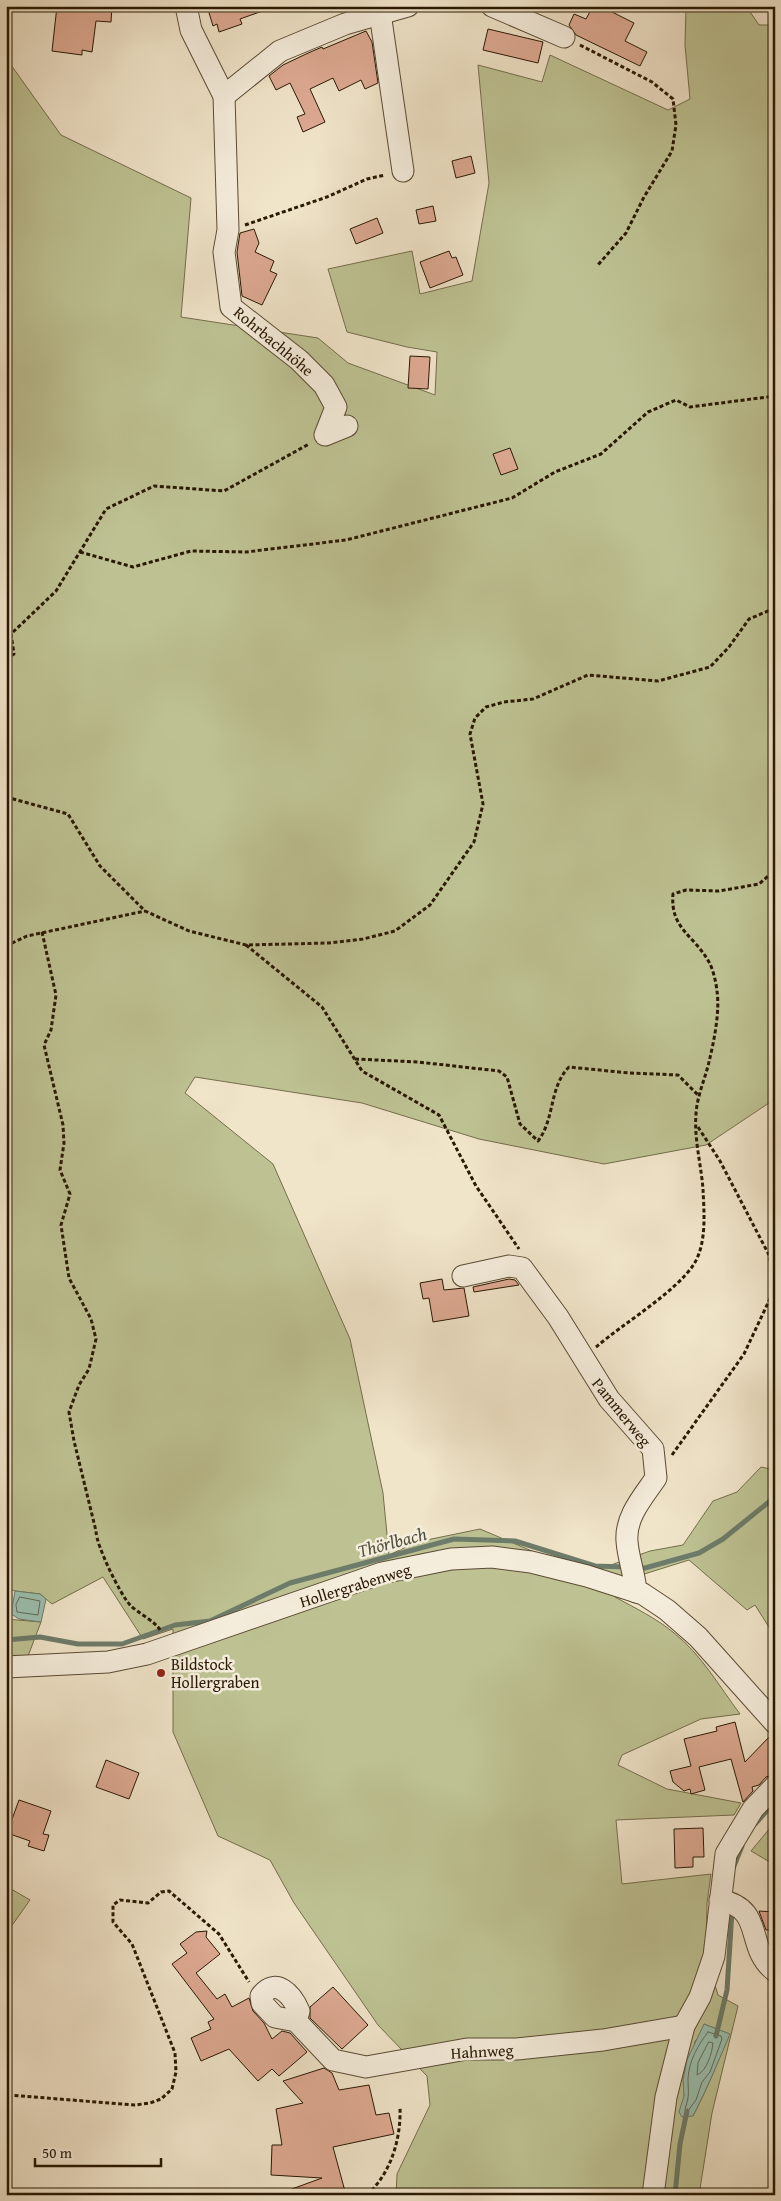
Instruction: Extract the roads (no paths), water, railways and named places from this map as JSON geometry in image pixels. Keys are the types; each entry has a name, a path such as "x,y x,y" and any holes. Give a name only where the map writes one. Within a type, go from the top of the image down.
{"street":[{"name":"Rohrbachhöhe","path":"186,6 190,30 224,96 228,230 224,252 231,307 299,360 324,384 336,407 325,435 347,426"},
{"path":"224,96 280,51 345,24 408,6"},
{"path":"492,6 564,37"},
{"path":"380,13 402,171"},
{"name":"Pammerweg","path":"463,1276 509,1266 522,1268 544,1296 608,1399 652,1448 656,1465 656,1478 632,1513 627,1540 635,1576"},
{"name":"Hollergrabenweg","path":"6,1667 108,1662 146,1654 382,1573 450,1559 492,1557 530,1562 587,1576 635,1576 667,1610 698,1637 775,1723"},
{"path":"653,2195 666,2097 684,2026 700,1997 714,1956 726,1854 753,1809 775,1786"},
{"path":"720,1900 736,1904 744,1910 752,1924 765,1964 775,1971"},
{"name":"Hahnweg","path":"296,2021 333,2060 366,2067 467,2049 517,2049 603,2040 684,2026"}],"water":[{"path":"15,1591 40,1594 46,1599 41,1622 19,1619 11,1614"},
{"path":"704,2024 730,2034 693,2116 682,2117 679,2112 684,2096 683,2080 687,2060"}],"waterway":[{"name":"Thörlbach","path":"637,1568 645,1568 699,1553 723,1539 775,1497"},
{"name":"Thörlbach","path":"6,1640 40,1637 78,1644 122,1644 175,1625 210,1621 290,1583 454,1539 515,1541 595,1566 626,1567"},
{"path":"755,1824 775,1802"},
{"path":"734,1866 742,1846"},
{"path":"716,2036 727,1990 732,1911"},
{"path":"675,2195 680,2144 687,2111"}],"place":[{"name":"Bildstock Hollergraben","path":"161,1673"}]}
